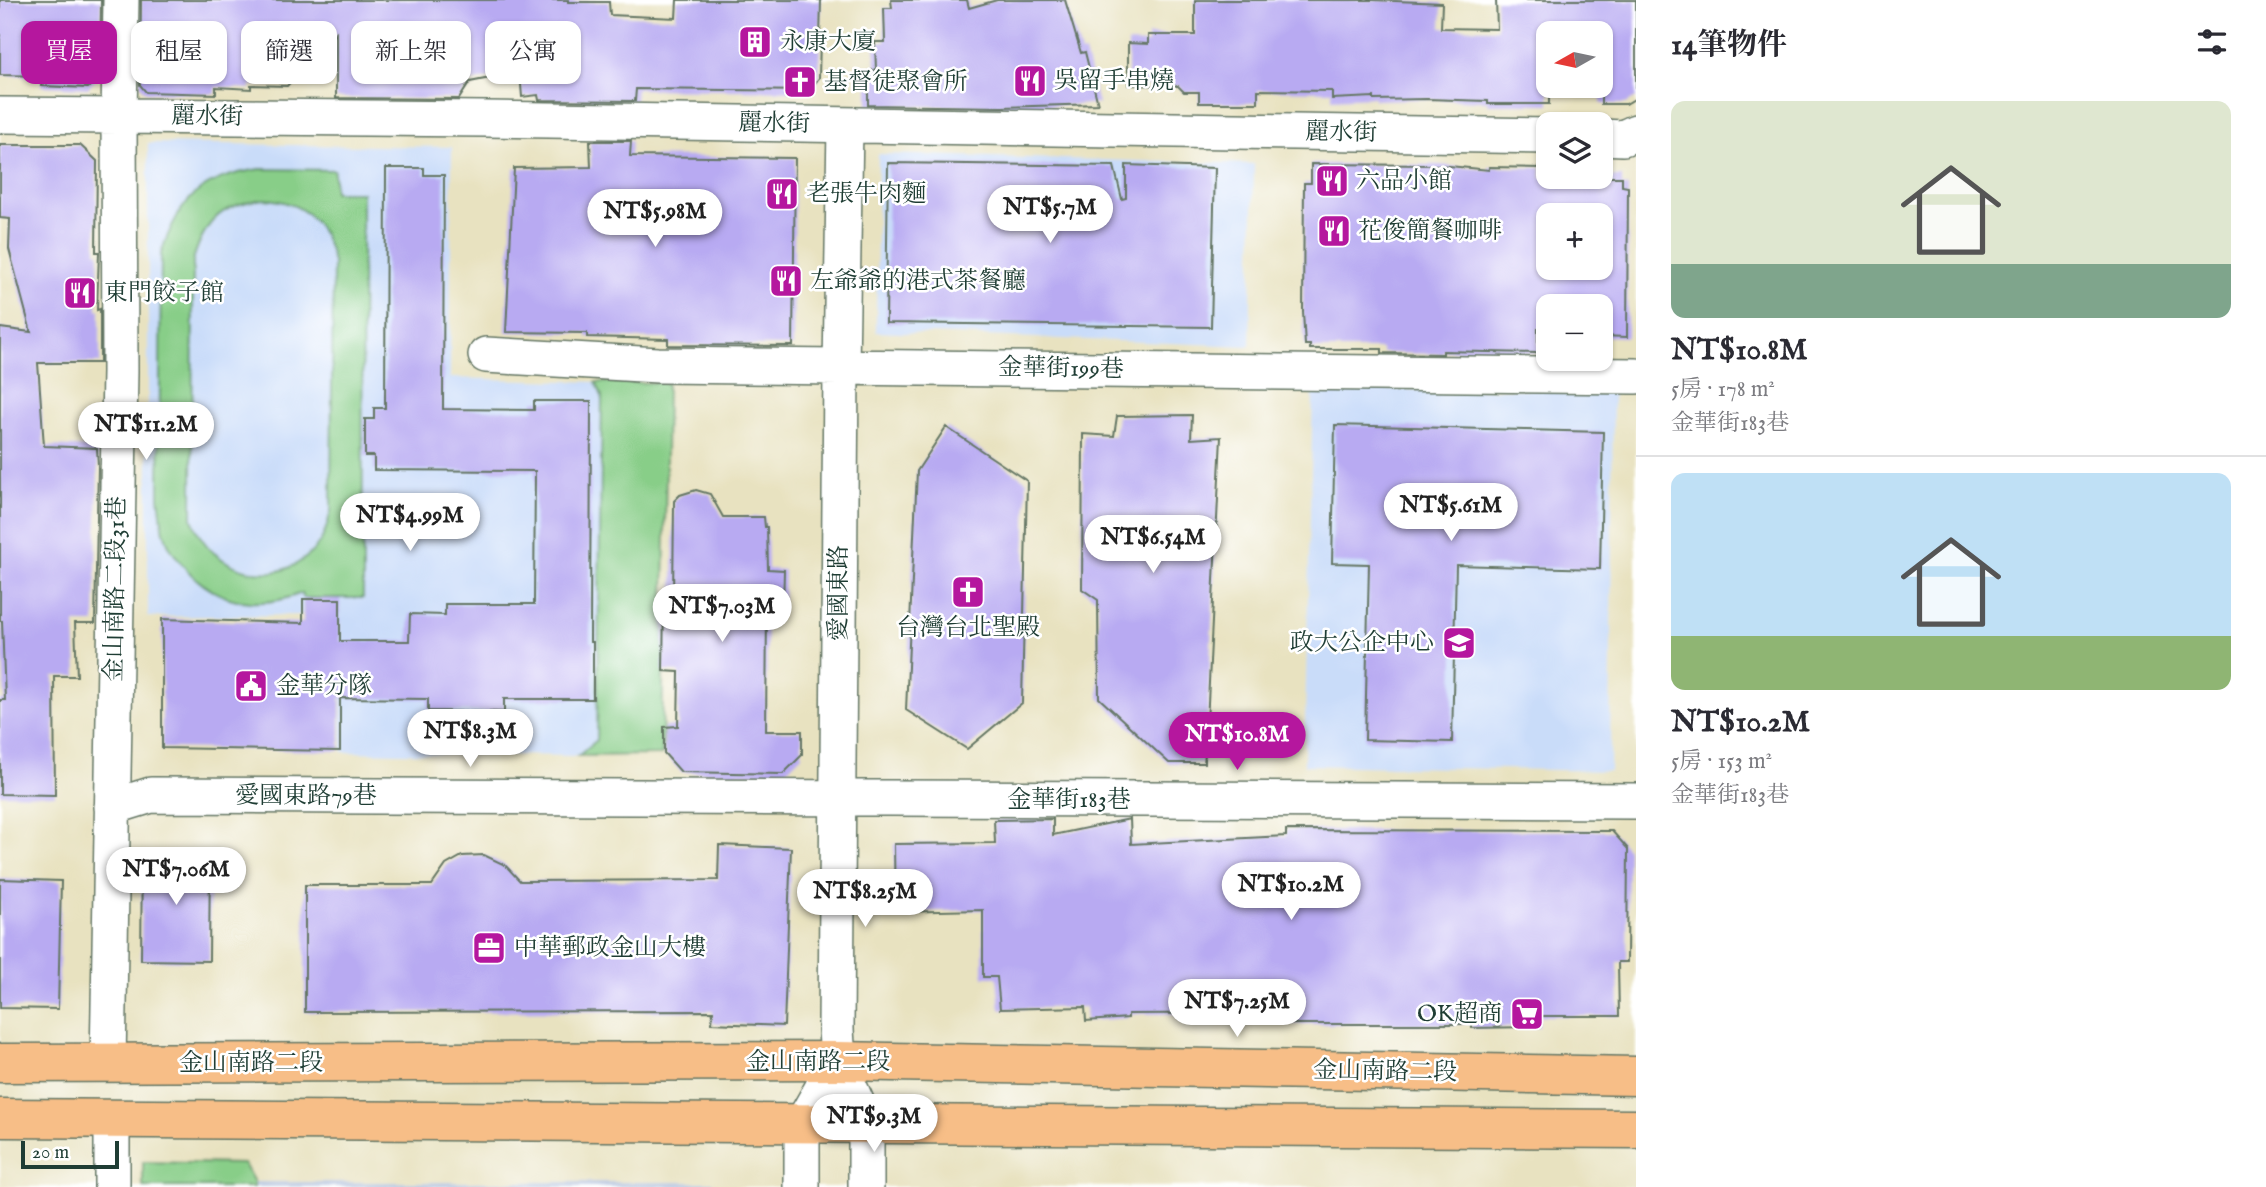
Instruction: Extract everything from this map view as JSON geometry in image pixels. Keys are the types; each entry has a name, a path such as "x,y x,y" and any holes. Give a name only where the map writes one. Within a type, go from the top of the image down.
{"main road":[{"name":"金山南路二段","path":"0,1063 838,1061 1636,1076"},
{"path":"0,1118 1636,1129"}],"street":[{"name":"金山南路二段31巷","path":"108,1063 120,371 121,0"},
{"name":"麗水街","path":"0,115 1536,136"},
{"name":"愛國東路","path":"845,125 841,367 838,1061 866,1124 866,1187"},
{"path":"1613,138 1623,138 1636,132"},
{"name":"金華街199巷","path":"486,355 658,365 1636,376"},
{"name":"愛國東路79巷","path":"112,807 151,795 838,799"},
{"name":"金華街183巷","path":"838,799 1636,801"},
{"name":"愛國東路","path":"802,1187 802,1124 838,1061"},
{"path":"112,1120 112,1187"}],"shaded area":[{"path":"148,143 452,147 450,378 596,382 602,395 597,741 578,756 342,752 340,598 303,598 302,615 148,617"},
{"path":"878,154 1254,164 1250,346 876,332"},
{"name":"政大公企中心","path":"1613,389 1610,771 1304,765 1313,390"},
{"path":"254,1182 712,1182 716,1187 254,1187"}],"green space":[{"path":"260,169 334,170 334,192 362,192 363,598 303,598 302,593 258,602 230,598 217,593 192,575 176,557 165,535 159,497 161,254 176,218 185,205 208,185","holes":["249,201 291,204 311,217 325,237 333,263 331,511 320,542 305,558 287,568 269,572 250,571 231,565 215,554 201,538 192,519 193,260 203,234 217,216"]},
{"path":"596,382 667,383 662,755 578,756 597,740 602,396"},
{"path":"143,1162 244,1164 254,1187 143,1187"}],"building":[{"path":"0,0 101,0 101,21 21,21 21,76 0,75"},
{"path":"141,0 568,0 609,2 610,15 676,18 677,0 821,0 819,78 809,91 636,89 635,101 539,100 538,95 522,97 521,84 581,84 581,21 485,21 485,79 471,82 471,21 351,21 351,84 469,84 459,99 336,98 337,21 241,21 241,84 289,84 287,86 251,85 251,89 216,87 216,94 146,92 140,84 227,84 227,21 141,21"},
{"path":"891,0 967,0 969,8 997,0 1065,0 1081,53 1085,52 1098,104 1002,107 868,105 868,71 876,70 875,42 885,42 884,8 892,8"},
{"path":"1195,0 1372,0 1442,3 1441,28 1497,29 1496,0 1636,0 1636,98 1626,104 1601,104 1601,98 1614,98 1614,21 1536,21 1536,98 1549,98 1549,104 1488,104 1488,101 1427,99 1374,100 1374,97 1332,99 1332,91 1258,90 1258,103 1199,103 1199,92 1184,92 1178,86 1128,85 1128,43 1148,44 1148,35 1195,35"},
{"path":"41,84 92,84 88,88"},
{"path":"590,141 631,141 630,156 795,158 793,346 668,345 668,339 587,337 587,333 506,332 514,168 591,167"},
{"path":"0,145 80,145 97,161 96,252 99,252 97,310 100,309 100,363 38,363 44,446 97,448 98,466 95,623 75,623 77,676 54,676 55,795 0,794 0,700 5,700 0,621 0,328 31,332 9,249 10,219 0,218"},
{"path":"888,163 1114,166 1122,199 1126,198 1126,165 1215,168 1211,327 886,323"},
{"path":"1311,164 1439,165 1489,170 1489,167 1536,168 1536,189 1613,189 1613,177 1622,177 1622,186 1628,187 1627,337 1613,336 1613,294 1536,294 1536,353 1382,353 1382,349 1310,349 1310,345 1305,345 1303,312 1304,183 1311,183"},
{"path":"386,168 424,168 424,175 444,175 443,409 534,410 534,401 591,401 590,642 593,642 593,699 504,699 504,712 428,711 428,699 340,698 340,751 162,748 162,619 303,623 303,599 340,599 340,641 409,641 410,614 445,615 445,604 534,604 535,471 374,470 374,456 365,456 365,419 374,419 374,408 385,408"},
{"path":"1192,415 1191,439 1221,437 1206,744 1204,763 1169,763 1099,698 1098,600 1082,589 1083,434 1114,436 1117,416"},
{"path":"1335,425 1603,432 1600,569 1456,565 1452,742 1365,740 1369,564 1332,563"},
{"name":"台灣台北聖殿","path":"946,427 1027,481 1022,703 967,749 906,710 917,471"},
{"path":"696,490 710,494 723,517 764,517 767,527 768,569 784,570 783,609 767,608 766,731 802,731 802,755 783,774 681,772 664,753 664,727 678,726 679,672 663,671 664,601 673,601 674,501 680,495"},
{"path":"1053,819 1053,835 1130,819 1131,844 1286,836 1286,830 1612,831 1628,849 1627,962 1618,962 1619,1016 1539,1016 1539,1027 1472,1028 1472,1024 1285,1024 1286,1013 1128,1014 1128,1018 1086,1021 1085,1007 1000,1009 997,977 983,977 983,910 895,912 894,844 995,843 994,820"},
{"name":"中華郵政金山大樓","path":"719,845 791,848 784,1026 712,1023 713,1011 305,1012 305,885 432,885 446,865 462,856 484,855 505,865 520,881 718,880"},
{"path":"142,854 210,854 209,961 141,960"},
{"path":"0,879 61,881 58,1009 0,1008"}],"place":[{"name":"永康大廈","path":"755,42"},
{"name":"吳留手串燒","path":"1030,81"},
{"name":"基督徒聚會所","path":"800,82"},
{"name":"六品小館","path":"1332,181"},
{"name":"老張牛肉麵","path":"782,194"},
{"name":"花俊簡餐咖啡","path":"1334,231"},
{"name":"左爺爺的港式茶餐廳","path":"786,281"},
{"name":"東門餃子館","path":"80,293"},
{"name":"台灣台北聖殿","path":"968,592"},
{"name":"政大公企中心","path":"1459,643"},
{"name":"金華分隊","path":"251,686"},
{"name":"中華郵政金山大樓","path":"489,948"},
{"name":"OK超商","path":"1527,1014"}]}
